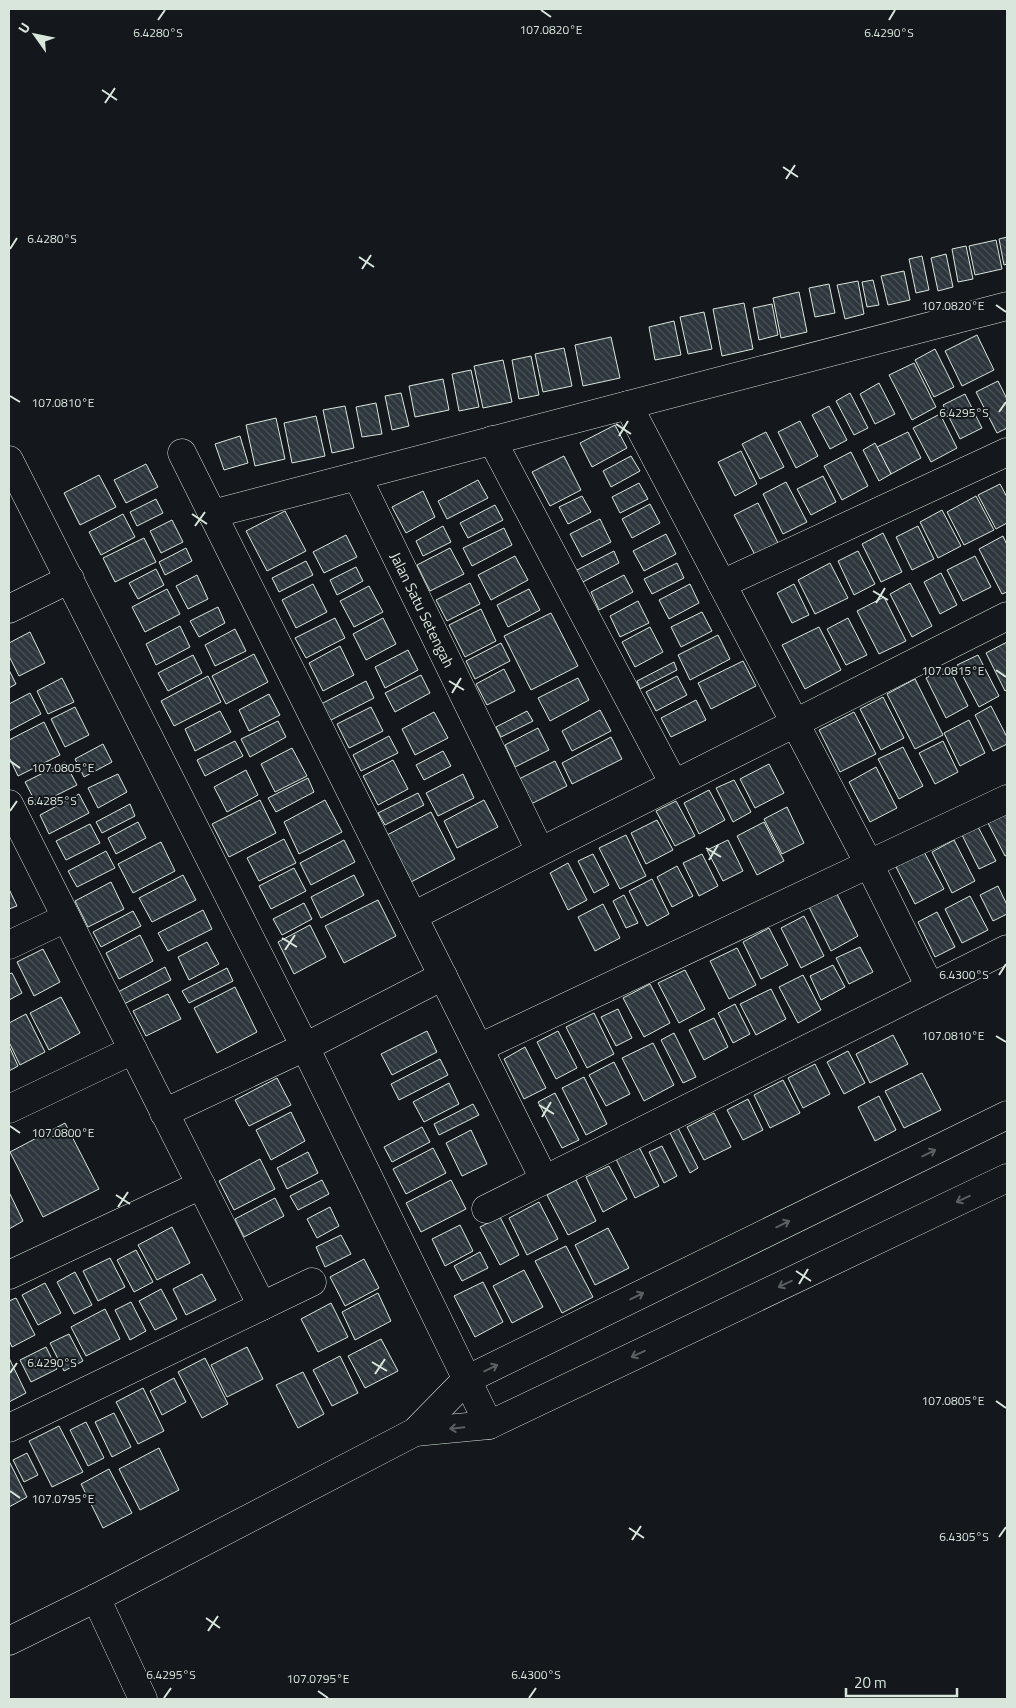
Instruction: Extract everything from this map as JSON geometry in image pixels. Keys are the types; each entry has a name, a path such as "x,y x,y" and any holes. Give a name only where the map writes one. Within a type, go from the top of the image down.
{"street":[{"path":"212,514 1007,306"},
{"path":"628,405 869,864 930,988"},
{"path":"492,440 674,784"},
{"path":"722,584 1007,452"},
{"path":"182,453 544,1179"},
{"path":"9,460 305,1047 489,1425"},
{"name":"Jalan Satu Setengah","path":"357,476 540,851"},
{"path":"9,609 70,579"},
{"path":"413,916 1007,616"},
{"path":"479,1048 1007,799"},
{"path":"9,804 262,1306"},
{"path":"9,945 66,918"},
{"path":"486,1209 1007,949"},
{"path":"164,1113 305,1047 443,976"},
{"path":"9,1109 133,1050"},
{"path":"9,1641 96,1598 414,1432 466,1380 1007,1115"},
{"path":"414,1432 489,1425 1007,1178"},
{"path":"9,1275 201,1185"},
{"path":"9,1428 312,1282"},
{"path":"96,1598 143,1699"}],"building":[{"path":"1007,237 1007,264 1004,265 999,239"},
{"path":"996,240 1002,269 975,275 969,246"},
{"path":"966,246 973,279 958,282 952,249"},
{"path":"946,254 953,287 938,291 931,258"},
{"path":"922,256 929,290 916,293 909,259"},
{"path":"904,271 910,300 888,305 881,276"},
{"path":"873,280 879,305 867,307 862,282"},
{"path":"858,281 864,314 845,319 837,285"},
{"path":"829,284 835,313 815,317 809,288"},
{"path":"799,292 807,332 781,338 773,298"},
{"path":"744,303 753,349 722,356 713,309"},
{"path":"772,304 778,335 759,340 753,308"},
{"path":"704,312 712,349 688,354 680,317"},
{"path":"674,321 681,355 655,360 649,327"},
{"path":"977,335 994,370 962,386 945,351"},
{"path":"611,337 620,378 583,386 575,345"},
{"path":"564,348 572,386 543,392 535,354"},
{"path":"935,349 954,387 934,397 915,360"},
{"path":"531,356 539,395 519,399 512,360"},
{"path":"503,360 512,402 483,408 474,366"},
{"path":"914,363 936,407 912,420 889,375"},
{"path":"471,370 479,407 459,411 452,374"},
{"path":"443,379 449,410 415,417 409,386"},
{"path":"998,381 1007,399 1007,428 997,433 976,392"},
{"path":"879,383 895,414 875,424 860,394"},
{"path":"401,393 409,426 392,430 385,396"},
{"path":"850,393 868,428 854,435 836,401"},
{"path":"965,394 982,428 960,439 943,405"},
{"path":"376,403 382,434 362,437 356,407"},
{"path":"345,406 354,448 332,453 323,410"},
{"path":"829,406 847,440 830,449 812,415"},
{"path":"940,414 957,448 931,462 913,428"},
{"path":"316,416 325,456 292,463 284,423"},
{"path":"276,418 285,459 255,466 246,425"},
{"path":"800,421 818,456 796,468 778,432"},
{"path":"615,425 627,448 592,467 580,443"},
{"path":"766,432 784,467 760,479 742,444"},
{"path":"908,432 921,458 891,474 877,447"},
{"path":"240,436 248,463 224,470 215,444"},
{"path":"875,443 891,474 879,481 863,450"},
{"path":"741,451 757,484 735,496 718,462"},
{"path":"851,452 868,486 842,500 824,466"},
{"path":"564,456 581,490 550,506 532,472"},
{"path":"631,456 640,471 611,487 603,471"},
{"path":"146,464 158,487 126,503 114,480"},
{"path":"99,475 116,507 80,525 64,493"},
{"path":"823,476 836,502 811,515 797,489"},
{"path":"478,480 488,498 447,519 438,501"},
{"path":"786,482 807,522 783,534 763,494"},
{"path":"639,483 648,499 620,513 612,497"},
{"path":"1000,484 1007,497 1007,523 996,529 978,495"},
{"path":"423,491 435,517 406,533 392,507"},
{"path":"582,496 591,512 568,524 559,507"},
{"path":"976,496 994,530 964,545 947,512"},
{"path":"156,499 163,513 137,526 130,512"},
{"path":"758,503 778,543 755,555 734,515"},
{"path":"650,504 660,523 632,538 622,519"},
{"path":"495,505 503,520 468,538 460,523"},
{"path":"942,510 961,546 938,558 920,522"},
{"path":"285,511 306,551 267,571 246,531"},
{"path":"123,514 135,537 101,555 89,532"},
{"path":"600,519 611,542 582,557 570,534"},
{"path":"172,520 183,542 161,553 150,531"},
{"path":"443,526 451,542 423,556 416,541"},
{"path":"918,526 934,559 912,570 896,537"},
{"path":"504,528 512,545 472,566 463,548"},
{"path":"883,533 902,572 881,582 862,544"},
{"path":"666,534 676,554 644,571 633,551"},
{"path":"346,535 357,557 324,573 313,552"},
{"path":"1003,536 1007,545 1007,592 1002,594 979,549"},
{"path":"144,538 156,562 115,582 103,558"},
{"path":"186,548 192,561 165,575 159,562"},
{"path":"450,548 464,574 430,591 417,565"},
{"path":"614,551 619,563 581,583 575,571"},
{"path":"858,551 875,584 854,595 838,561"},
{"path":"515,556 528,580 491,600 478,575"},
{"path":"975,556 991,587 963,601 947,570"},
{"path":"306,561 313,575 279,592 272,578"},
{"path":"677,563 684,578 652,594 644,579"},
{"path":"830,563 848,598 815,614 798,580"},
{"path":"356,567 363,581 337,595 330,580"},
{"path":"156,569 164,585 138,599 129,583"},
{"path":"941,573 957,605 940,614 924,582"},
{"path":"197,575 208,599 188,609 176,586"},
{"path":"624,575 633,592 599,610 591,592"},
{"path":"470,583 480,604 447,621 436,600"},
{"path":"910,583 932,626 912,637 890,594"},
{"path":"313,584 327,612 296,628 282,600"},
{"path":"690,584 699,603 669,619 659,600"},
{"path":"794,584 809,615 792,623 777,593"},
{"path":"369,586 383,612 354,627 340,601"},
{"path":"167,589 180,614 145,632 132,607"},
{"path":"529,589 540,610 508,627 497,605"},
{"path":"884,597 906,641 879,654 857,611"},
{"path":"638,601 649,623 620,637 610,616"},
{"path":"218,607 225,623 199,637 190,621"},
{"path":"481,609 496,641 465,657 449,625"},
{"path":"702,612 712,631 681,647 671,627"},
{"path":"551,613 578,666 531,690 504,636"},
{"path":"335,618 345,638 306,658 295,638"},
{"path":"383,618 396,644 366,660 353,634"},
{"path":"848,618 867,655 846,665 827,629"},
{"path":"180,626 190,647 156,665 146,644"},
{"path":"650,627 663,652 635,667 622,642"},
{"path":"819,627 841,670 805,689 782,645"},
{"path":"235,629 246,651 215,666 205,645"},
{"path":"30,632 45,663 19,676 9,656 9,643"},
{"path":"718,635 730,659 690,680 678,655"},
{"path":"1007,642 1007,690 1005,691 986,653"},
{"path":"501,643 510,661 475,679 466,661"},
{"path":"340,646 354,675 323,691 309,663"},
{"path":"408,650 418,670 385,688 375,667"},
{"path":"254,654 268,682 226,704 212,676"},
{"path":"193,655 202,673 168,691 158,673"},
{"path":"978,655 999,696 979,707 957,665"},
{"path":"743,661 756,686 711,709 698,683"},
{"path":"674,662 677,670 640,689 637,681"},
{"path":"948,666 968,706 946,718 926,678"},
{"path":"504,669 515,691 487,705 476,684"},
{"path":"9,670 16,684 9,688"},
{"path":"421,675 430,693 395,712 385,693"},
{"path":"208,676 221,702 174,726 161,701"},
{"path":"677,676 687,695 656,711 646,692"},
{"path":"62,678 74,702 48,714 37,691"},
{"path":"578,678 589,700 550,721 538,698"},
{"path":"915,679 943,735 915,749 887,694"},
{"path":"366,681 374,698 329,721 321,704"},
{"path":"30,693 41,714 9,731 9,704"},
{"path":"269,694 280,715 249,731 239,710"},
{"path":"883,697 904,738 881,750 860,709"},
{"path":"696,700 706,720 671,737 661,718"},
{"path":"991,706 1007,737 1007,744 993,751 975,715"},
{"path":"75,707 89,735 65,747 51,719"},
{"path":"371,707 383,731 349,748 337,724"},
{"path":"600,710 611,731 572,751 562,731"},
{"path":"220,711 231,732 195,751 185,729"},
{"path":"527,711 533,721 501,737 496,727"},
{"path":"434,712 448,738 415,755 402,729"},
{"path":"854,712 876,754 840,772 819,730"},
{"path":"969,720 985,753 960,766 944,733"},
{"path":"278,721 286,737 250,757 241,739"},
{"path":"44,722 60,755 18,776 9,757 9,740"},
{"path":"538,728 549,750 515,767 505,745"},
{"path":"389,736 398,753 361,771 353,755"},
{"path":"611,737 622,759 572,784 562,763"},
{"path":"235,741 243,756 205,776 197,760"},
{"path":"943,741 958,772 935,784 919,753"},
{"path":"103,744 112,762 84,777 75,759"},
{"path":"903,747 923,786 899,799 878,759"},
{"path":"292,748 307,776 275,792 261,764"},
{"path":"443,751 451,766 424,780 416,765"},
{"path":"393,760 408,789 378,805 363,776"},
{"path":"555,761 567,786 531,804 519,779"},
{"path":"65,762 77,785 37,805 25,782"},
{"path":"769,764 784,793 755,808 740,779"},
{"path":"876,767 897,808 870,822 849,782"},
{"path":"246,770 258,795 227,812 214,787"},
{"path":"118,774 127,792 98,808 88,788"},
{"path":"463,774 474,798 438,816 426,793"},
{"path":"308,778 314,792 276,812 268,798"},
{"path":"734,780 751,812 733,822 716,788"},
{"path":"709,790 725,820 699,834 684,803"},
{"path":"418,793 424,805 385,825 378,813"},
{"path":"79,794 89,813 49,834 40,815"},
{"path":"260,800 276,833 229,857 212,824"},
{"path":"325,800 342,832 299,854 284,822"},
{"path":"484,800 498,827 457,848 444,821"},
{"path":"676,801 695,836 675,846 656,811"},
{"path":"130,804 135,816 102,833 96,822"},
{"path":"787,807 804,843 782,854 764,819"},
{"path":"431,812 455,859 411,882 387,835"},
{"path":"1007,813 1007,855 1005,856 988,823"},
{"path":"657,820 673,850 646,864 631,833"},
{"path":"138,822 146,838 116,854 108,838"},
{"path":"764,822 784,861 757,875 737,836"},
{"path":"90,824 100,843 66,860 56,841"},
{"path":"977,825 996,861 979,869 961,833"},
{"path":"626,835 646,876 620,889 599,848"},
{"path":"284,839 296,863 259,881 247,858"},
{"path":"344,840 355,862 311,885 300,863"},
{"path":"728,840 743,871 723,881 707,850"},
{"path":"954,840 975,881 952,893 932,852"},
{"path":"161,842 175,871 133,893 118,864"},
{"path":"923,850 944,889 915,904 895,865"},
{"path":"106,851 115,868 77,887 68,871"},
{"path":"593,854 609,885 594,893 578,861"},
{"path":"702,854 718,886 699,896 683,863"},
{"path":"568,863 587,900 568,910 550,873"},
{"path":"677,866 693,896 672,907 657,877"},
{"path":"294,868 306,891 271,909 259,886"},
{"path":"183,875 196,900 152,922 139,898"},
{"path":"354,875 364,895 321,918 311,897"},
{"path":"652,879 669,914 647,926 629,891"},
{"path":"111,882 124,909 88,927 75,901"},
{"path":"998,886 1007,905 1007,914 993,921 980,895"},
{"path":"9,889 17,906 9,909"},
{"path":"836,892 858,936 831,951 808,905"},
{"path":"624,895 638,923 626,928 613,901"},
{"path":"970,896 988,930 962,943 945,909"},
{"path":"378,900 396,936 344,963 325,926"},
{"path":"304,903 312,919 282,935 273,919"},
{"path":"603,904 620,938 595,951 578,917"},
{"path":"203,910 212,929 168,951 158,933"},
{"path":"133,911 141,926 101,947 93,932"},
{"path":"937,912 955,947 935,957 918,922"},
{"path":"804,916 824,956 801,968 781,928"},
{"path":"310,925 326,957 294,974 278,942"},
{"path":"769,928 788,965 761,979 743,942"},
{"path":"140,935 153,961 119,979 106,953"},
{"path":"207,942 219,964 189,980 178,957"},
{"path":"860,947 873,972 849,984 836,958"},
{"path":"737,948 756,985 729,999 710,961"},
{"path":"43,949 60,982 34,996 17,962"},
{"path":"833,965 845,987 821,1000 810,976"},
{"path":"165,967 171,980 124,1004 118,992"},
{"path":"227,968 233,981 189,1003 182,991"},
{"path":"685,970 705,1009 679,1023 658,983"},
{"path":"12,973 22,993 9,1000 9,974"},
{"path":"803,975 821,1010 798,1023 779,987"},
{"path":"650,984 670,1023 644,1037 623,998"},
{"path":"235,987 257,1032 217,1053 194,1008"},
{"path":"771,989 786,1019 756,1035 740,1004"},
{"path":"168,994 181,1019 146,1036 133,1011"},
{"path":"61,997 80,1033 49,1050 30,1013"},
{"path":"735,1004 750,1034 733,1043 718,1013"},
{"path":"618,1009 632,1038 616,1046 601,1017"},
{"path":"594,1013 614,1054 587,1068 566,1027"},
{"path":"26,1014 45,1052 20,1065 9,1042 9,1023"},
{"path":"714,1018 728,1047 704,1060 689,1030"},
{"path":"427,1031 437,1052 392,1075 381,1054"},
{"path":"558,1031 577,1068 556,1079 537,1042"},
{"path":"674,1033 696,1077 683,1083 661,1040"},
{"path":"893,1035 908,1064 870,1083 856,1054"},
{"path":"653,1043 674,1085 644,1101 622,1058"},
{"path":"9,1046 18,1066 9,1071"},
{"path":"525,1047 546,1088 524,1099 504,1059"},
{"path":"848,1051 865,1083 844,1094 827,1062"},
{"path":"440,1059 448,1075 399,1100 391,1084"},
{"path":"614,1062 630,1094 606,1106 589,1075"},
{"path":"815,1064 830,1094 803,1108 788,1078"},
{"path":"922,1073 941,1110 904,1128 885,1091"},
{"path":"584,1077 607,1124 586,1135 562,1088"},
{"path":"277,1078 291,1105 249,1126 235,1100"},
{"path":"783,1080 800,1113 770,1128 754,1095"},
{"path":"449,1083 459,1104 424,1122 413,1102"},
{"path":"555,1093 579,1140 562,1148 538,1102"},
{"path":"879,1096 896,1130 875,1141 858,1107"},
{"path":"748,1099 763,1130 743,1140 727,1110"},
{"path":"473,1104 479,1115 439,1135 434,1124"},
{"path":"291,1112 305,1141 271,1160 256,1130"},
{"path":"714,1113 731,1147 704,1160 687,1127"},
{"path":"65,1123 99,1189 43,1217 10,1152"},
{"path":"422,1127 430,1142 392,1162 384,1147"},
{"path":"678,1128 698,1168 690,1173 670,1133"},
{"path":"471,1130 487,1164 462,1176 446,1143"},
{"path":"662,1146 677,1176 664,1183 649,1152"},
{"path":"639,1147 659,1186 635,1198 616,1159"},
{"path":"433,1148 446,1173 406,1194 393,1169"},
{"path":"308,1152 318,1173 287,1189 277,1168"},
{"path":"260,1159 275,1189 234,1210 219,1181"},
{"path":"609,1166 627,1199 603,1212 586,1177"},
{"path":"322,1180 329,1194 298,1210 290,1196"},
{"path":"451,1180 466,1209 421,1232 406,1203"},
{"path":"576,1180 596,1221 568,1235 547,1195"},
{"path":"9,1192 23,1221 9,1229"},
{"path":"275,1198 284,1216 244,1237 235,1219"},
{"path":"539,1202 558,1239 527,1255 509,1218"},
{"path":"330,1207 339,1226 317,1238 307,1219"},
{"path":"500,1217 519,1255 500,1265 480,1227"},
{"path":"460,1225 473,1251 445,1266 432,1239"},
{"path":"172,1227 190,1263 157,1280 138,1245"},
{"path":"608,1228 629,1268 595,1285 575,1245"},
{"path":"341,1235 351,1254 325,1267 316,1247"},
{"path":"566,1246 593,1297 562,1313 535,1261"},
{"path":"136,1250 153,1282 134,1292 117,1260"},
{"path":"480,1252 488,1268 462,1281 454,1266"},
{"path":"110,1258 125,1287 98,1301 83,1271"},
{"path":"364,1259 379,1288 345,1306 330,1277"},
{"path":"524,1270 543,1307 512,1323 493,1286"},
{"path":"75,1272 92,1305 74,1314 57,1282"},
{"path":"202,1274 216,1300 186,1315 173,1289"},
{"path":"483,1282 503,1322 475,1337 454,1296"},
{"path":"45,1283 61,1313 38,1325 22,1295"},
{"path":"161,1289 177,1319 155,1330 139,1301"},
{"path":"378,1293 391,1321 355,1340 342,1312"},
{"path":"16,1298 35,1335 12,1347 9,1340 9,1301"},
{"path":"131,1302 146,1331 130,1340 115,1310"},
{"path":"331,1303 348,1337 318,1352 301,1319"},
{"path":"105,1309 120,1339 86,1356 71,1327"},
{"path":"69,1334 83,1361 64,1371 50,1343"},
{"path":"381,1339 398,1371 365,1388 348,1356"},
{"path":"46,1347 57,1369 31,1382 20,1360"},
{"path":"247,1347 263,1379 227,1397 211,1365"},
{"path":"340,1356 358,1393 332,1406 313,1370"},
{"path":"9,1358 26,1393 9,1402"},
{"path":"205,1358 228,1404 202,1418 178,1372"},
{"path":"303,1372 324,1414 298,1428 276,1385"},
{"path":"174,1378 186,1402 162,1415 150,1391"},
{"path":"143,1388 164,1431 138,1444 116,1402"},
{"path":"114,1413 131,1447 112,1457 95,1422"},
{"path":"86,1422 104,1458 88,1466 70,1430"},
{"path":"59,1426 83,1472 52,1487 29,1441"},
{"path":"159,1448 179,1490 140,1510 119,1469"},
{"path":"27,1453 38,1475 24,1482 13,1460"},
{"path":"9,1461 27,1497 9,1507"},
{"path":"109,1469 132,1513 103,1528 81,1484"}]}
